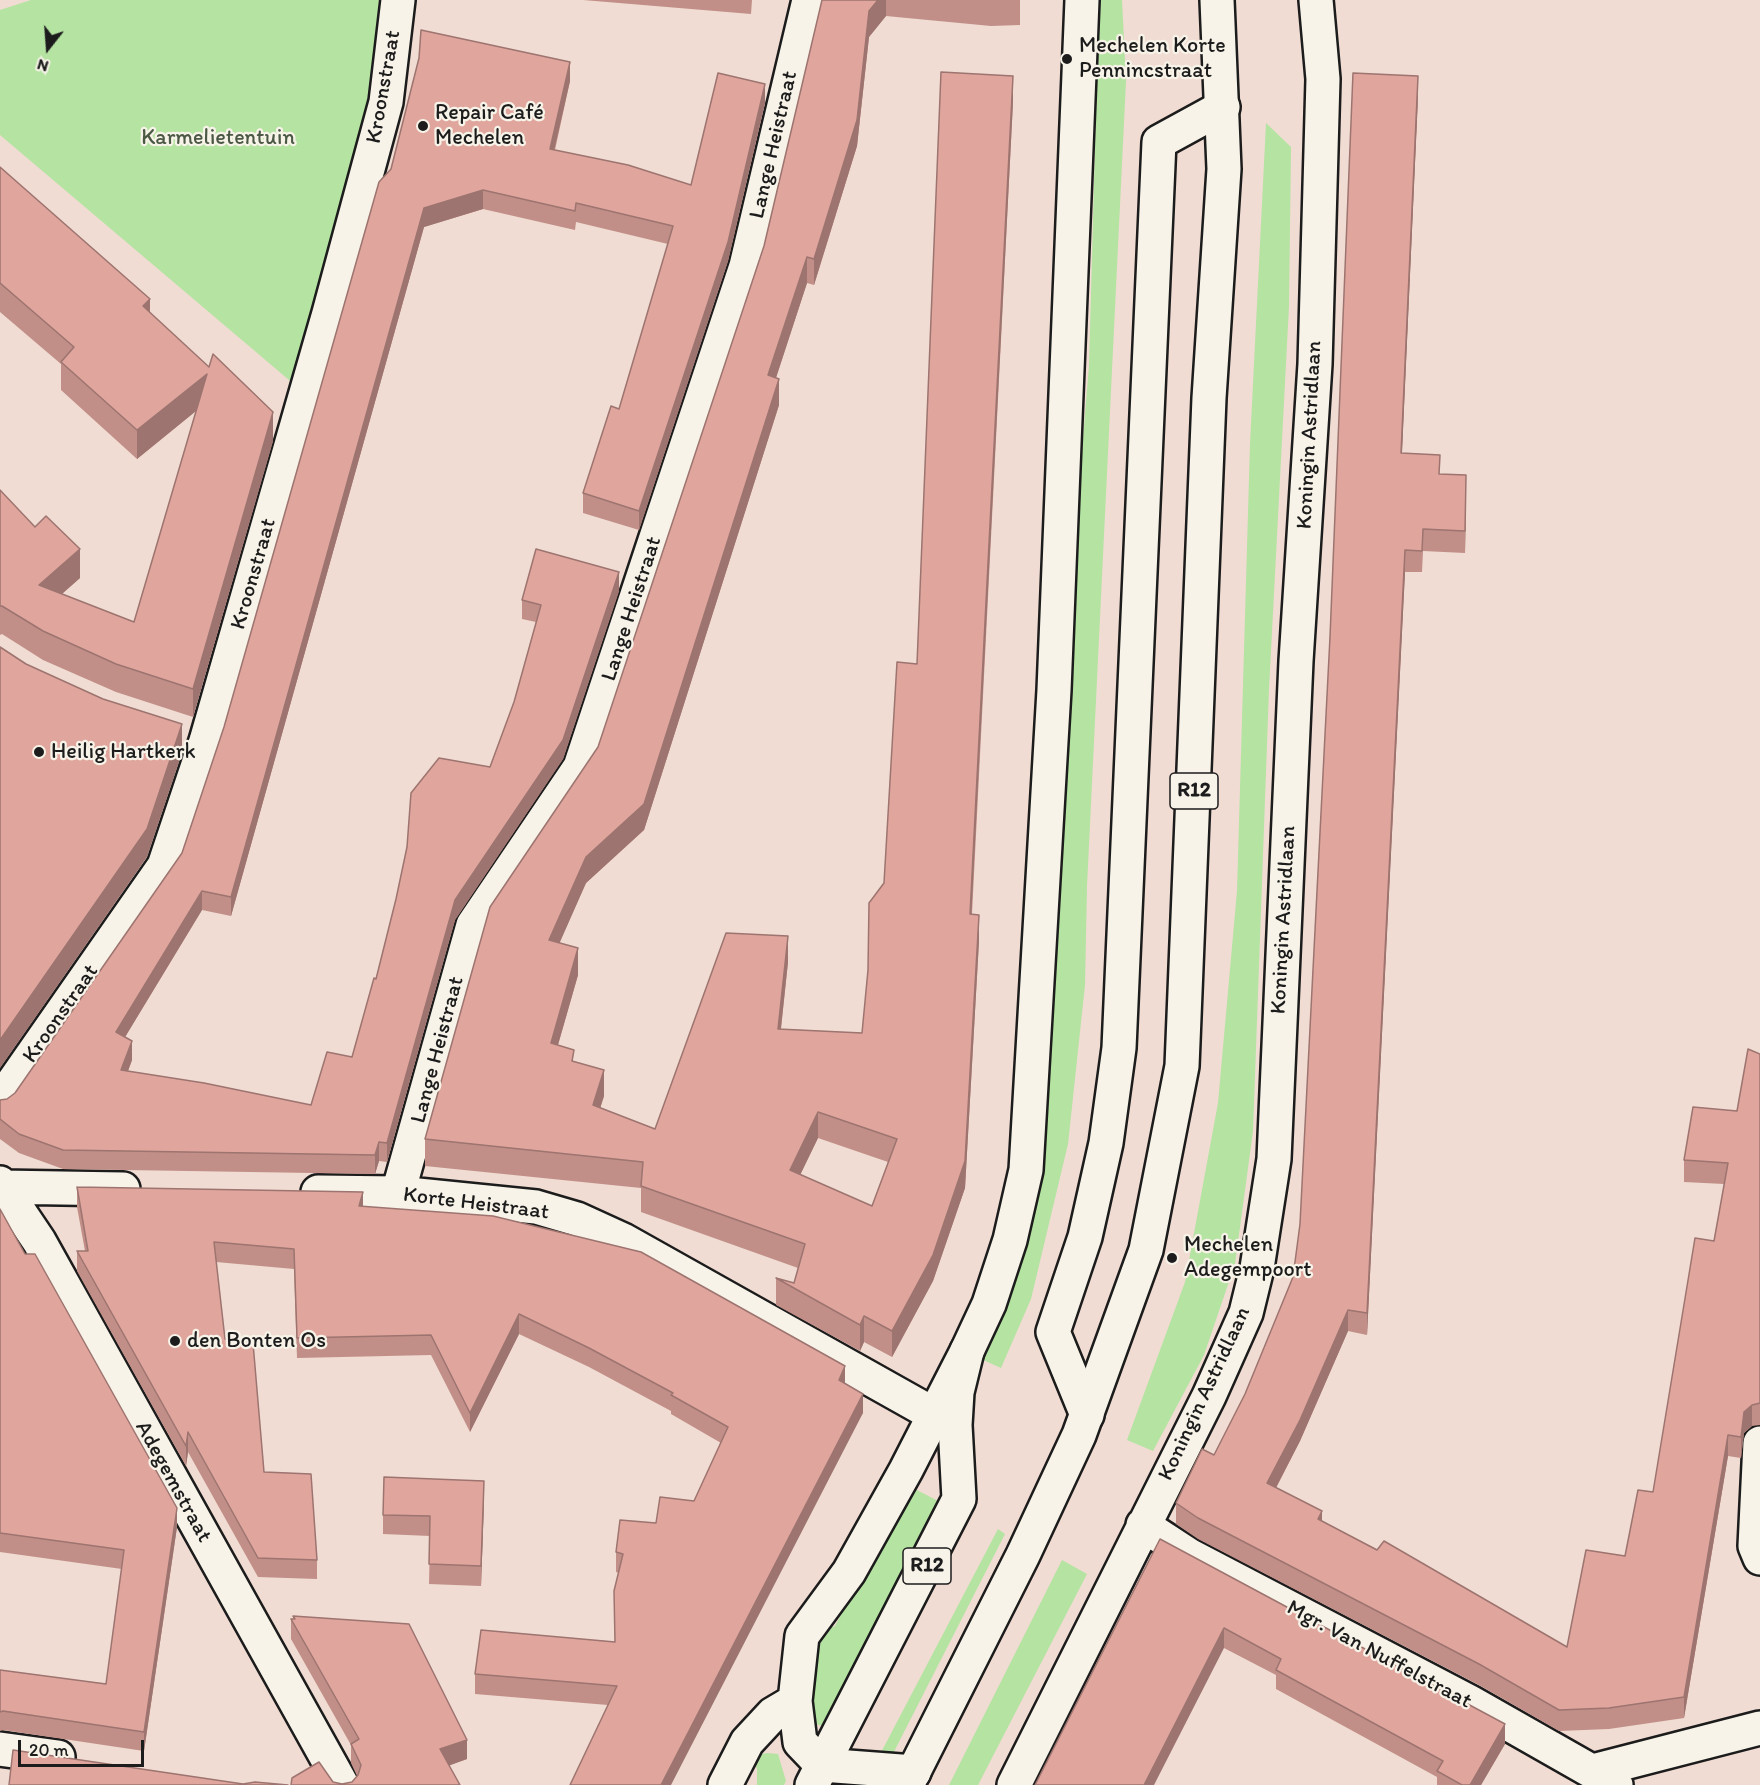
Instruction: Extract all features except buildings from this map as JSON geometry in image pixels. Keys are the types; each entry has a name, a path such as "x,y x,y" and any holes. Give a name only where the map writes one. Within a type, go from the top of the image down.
{"street":[{"name":"Kroonstraat","path":"0,1101 164,866 206,741 326,324 386,102 398,0"},
{"name":"Lange Heistraat","path":"398,1193 472,925 580,767 746,266 809,0"},
{"path":"911,1778 817,1775 800,1742 795,1701 802,1636 849,1572 906,1470 989,1304 1010,1240 1026,1170 1054,690 1082,0"},
{"name":"R12","path":"911,1778 1023,1555 1087,1415 1146,1250 1182,1066 1209,398 1224,169 1217,0"},
{"name":"Koningin Astridlaan","path":"1014,1785 1209,1396 1246,1313 1257,1268 1274,1159 1296,661 1315,364 1323,80 1316,0"},
{"path":"1087,1415 1053,1332 1085,1237 1106,1143 1119,1048 1160,142 1223,107"},
{"path":"174,730 206,741"},
{"path":"1,1186 151,1189"},
{"name":"Adegemstraat","path":"1,1186 39,1241 342,1785"},
{"name":"Korte Heistraat","path":"292,1192 398,1193 536,1207 578,1219 623,1240 933,1414"},
{"name":"R12","path":"817,1775 877,1665 960,1499 957,1392 967,1351"},
{"path":"1760,1443 1755,1546 1760,1558"},
{"name":"Mgr. Van Nuffelstraat","path":"1143,1525 1189,1555 1470,1702 1604,1778"},
{"path":"725,1785 747,1742 773,1714 795,1701"},
{"path":"1604,1778 1760,1728"},
{"path":"0,1752 83,1761"}],"green space":[{"name":"Karmelietentuin","path":"31,0 379,0 368,105 302,391 0,135 0,10"},
{"path":"1099,0 1122,0 1126,81 1087,886 1085,985 1068,1144 1031,1299 1001,1368 981,1359 1014,1269 1089,366"},
{"path":"1266,123 1291,147 1289,306 1269,689 1253,1131 1235,1264 1204,1355 1153,1451 1127,1440 1185,1282 1218,1103 1237,891 1250,444"},
{"path":"909,1486 940,1502 825,1727 813,1723 809,1668 824,1630 835,1626"},
{"path":"998,1529 1005,1534 877,1785 864,1785"},
{"path":"1062,1560 1087,1574 978,1785 949,1785"},
{"path":"778,1754 786,1781 784,1785 757,1785 757,1769 754,1761 758,1755"}],"place":[{"name":"Mechelen Korte Pennincstraat","path":"1067,59"},
{"name":"Repair Café Mechelen","path":"423,126"},
{"name":"Heilig Hartkerk","path":"39,752"},
{"name":"Mechelen Adegempoort","path":"1172,1258"},
{"name":"den Bonten Os","path":"175,1341"}]}
